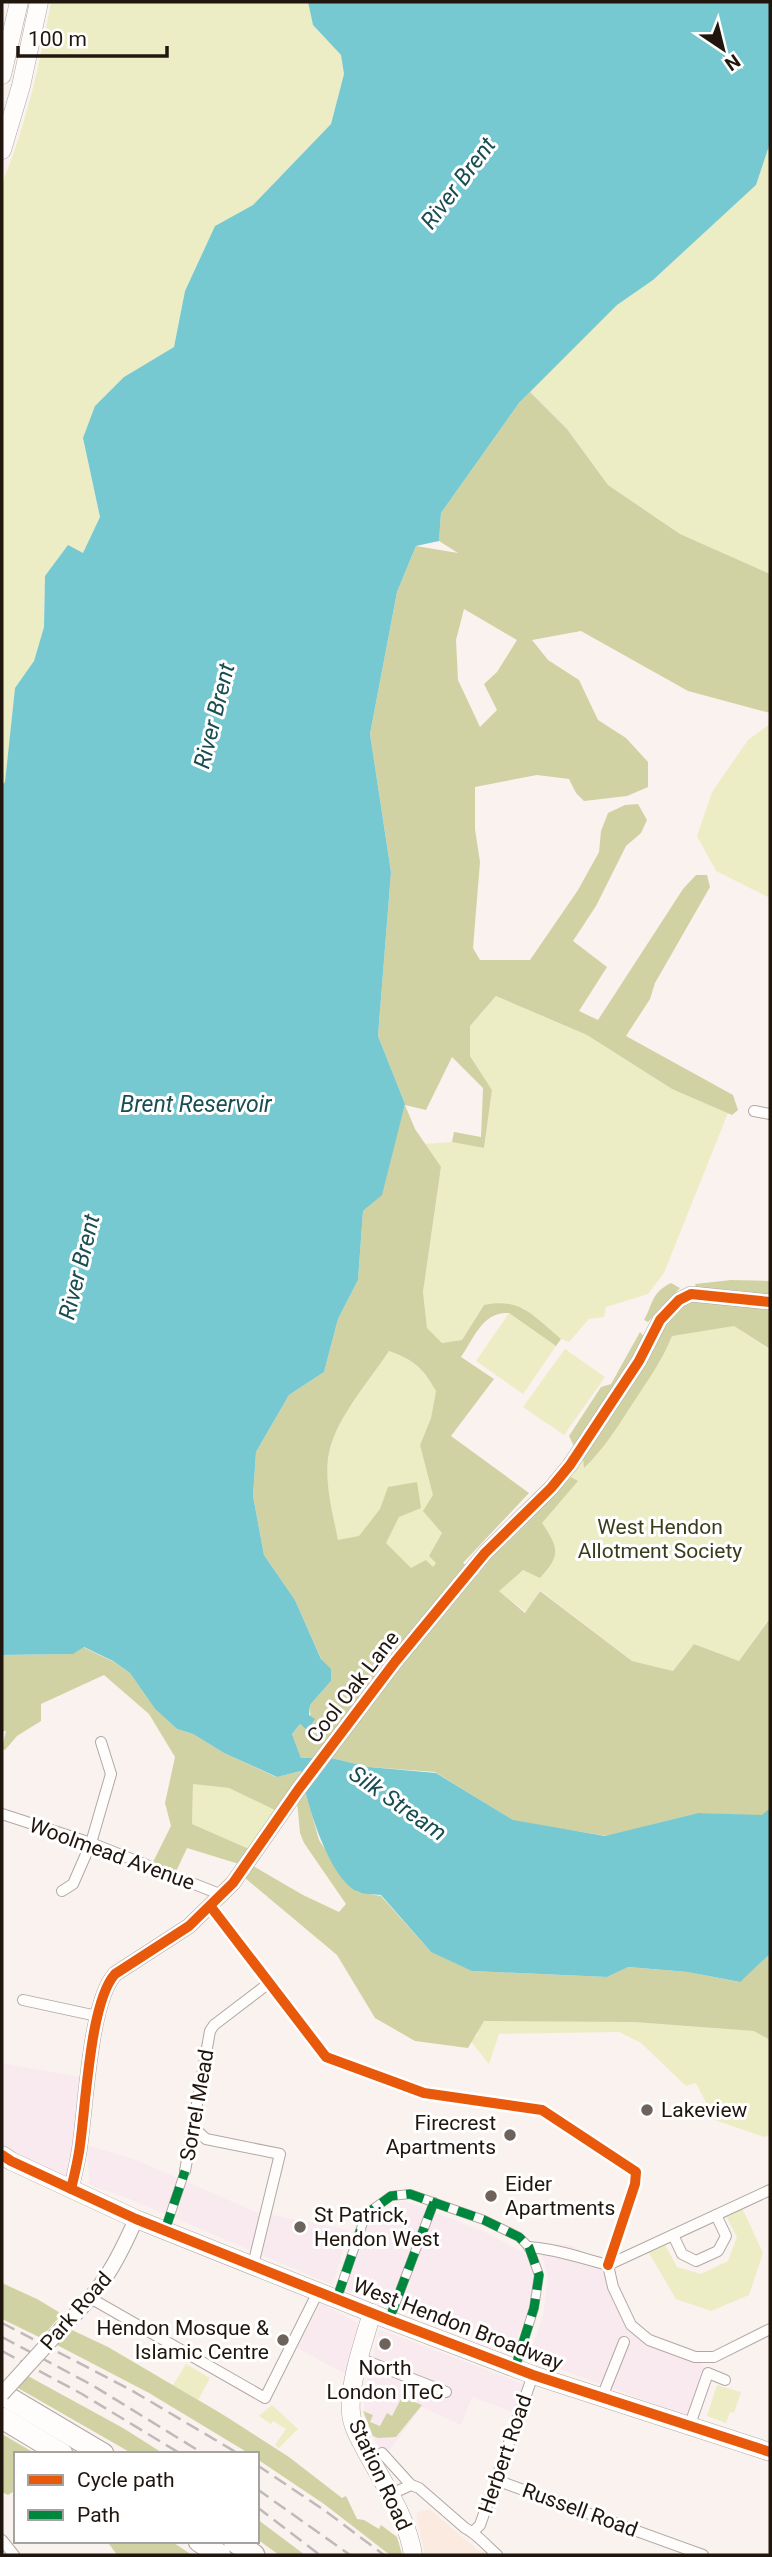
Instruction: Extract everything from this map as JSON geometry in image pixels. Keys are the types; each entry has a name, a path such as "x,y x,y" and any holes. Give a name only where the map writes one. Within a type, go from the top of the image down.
{"highway":[{"path":"2,2394 100,2452"},
{"path":"2,2418 59,2452"},
{"path":"202,2543 220,2555"},
{"path":"237,2543 254,2555"}],"main road":[{"path":"2,75 19,2"},
{"path":"2,150 21,86 39,2"},
{"name":"West Hendon Broadway","path":"5,2159 136,2219 372,2314 533,2375 770,2452"},
{"name":"Station Road","path":"372,2314 359,2358 351,2413 356,2432 406,2530 413,2555"}],"street":[{"path":"754,1111 770,1114"},
{"name":"Cool Oak Lane","path":"71,2189 79,2152 97,2016 104,1990 115,1974 189,1926 222,1895 396,1662 485,1553 570,1465 639,1361 660,1320 679,1300 691,1294 770,1302"},
{"path":"62,1891 72,1884 91,1843 111,1774 101,1742"},
{"name":"Woolmead Avenue","path":"2,1814 91,1843 222,1895"},
{"path":"211,1906 326,2057 424,2093 542,2110 636,2172 635,2183 608,2265 612,2287 631,2325 649,2340 695,2357 714,2357 770,2329"},
{"name":"Sorrel Mead","path":"185,2171 210,2031 214,2025 269,1983"},
{"path":"23,2000 97,2016"},
{"path":"194,2128 206,2139 281,2154 253,2265"},
{"path":"165,2230 185,2171"},
{"path":"529,2247 554,2249 608,2265 770,2190"},
{"path":"337,2298 366,2214 380,2203 402,2193 434,2202 510,2231 529,2247 539,2275 534,2308 515,2368"},
{"path":"389,2320 434,2202"},
{"path":"673,2235 682,2255 696,2261 718,2251 726,2236 716,2215"},
{"name":"Park Road","path":"2,2394 92,2299 116,2263 136,2219"},
{"path":"92,2299 265,2398 318,2290"},
{"path":"602,2398 624,2342"},
{"path":"359,2358 446,2392"},
{"path":"690,2427 708,2373 726,2380"},
{"name":"Herbert Road","path":"474,2531 480,2525 533,2375"},
{"path":"382,2453 411,2485 419,2488 465,2528 474,2531 497,2555"},
{"name":"Russell Road","path":"496,2480 703,2555"},
{"path":"389,2494 411,2485"},
{"path":"2,2540 14,2555"}],"shaded area":[{"path":"2,2063 86,2078 68,2179 2,2149"},
{"path":"86,2145 136,2160 256,2212 349,2230 333,2285 90,2185"},
{"path":"405,2201 485,2232 521,2251 532,2260 536,2282 529,2313 510,2352 346,2290 364,2232 376,2213"},
{"path":"558,2244 571,2245 608,2265 630,2324 695,2358 709,2373 699,2420 529,2358 543,2316 548,2278 541,2252"},
{"path":"321,2303 361,2325 349,2376 297,2348"},
{"path":"379,2329 524,2384 513,2412 472,2397 461,2425 422,2407 389,2451 378,2447 364,2420 364,2394"},
{"path":"429,2509 479,2551 497,2555 425,2555 416,2513"}],"green space":[{"path":"51,2 308,2 313,25 341,55 344,74 331,124 253,205 215,226 185,291 174,347 124,377 83,438 100,517 83,554 45,576 44,627 34,661 15,688 5,782 2,785 2,184 31,94"},
{"path":"770,143 770,574 680,534 608,485 567,429 530,392 617,305 653,280 756,185"},
{"path":"530,392 567,429 608,485 680,534 770,574 770,713 688,691 581,631 532,640 548,660 579,680 598,720 626,738 648,762 648,787 627,796 584,801 576,793 569,779 537,775 475,787 475,829 480,862 473,948 480,960 530,960 578,890 599,852 601,831 608,813 625,805 638,804 647,820 641,833 626,846 596,906 573,941 607,967 579,1011 598,1020 683,889 696,875 707,875 710,887 655,983 650,999 626,1036 733,1095 738,1110 732,1115 672,1089 587,1035 496,996 470,1026 470,1056 492,1090 484,1148 452,1142 454,1132 481,1137 483,1088 452,1057 426,1110 405,1105 415,1129 441,1167 423,1292 427,1328 442,1343 462,1340 484,1305 497,1303 518,1306 535,1316 561,1339 556,1346 509,1313 500,1314 492,1316 480,1327 461,1357 494,1379 451,1436 529,1493 463,1563 478,1575 485,1562 571,1477 578,1481 542,1523 554,1545 552,1563 540,1578 523,1570 499,1591 525,1613 540,1591 632,1661 673,1671 694,1644 739,1661 768,1621 770,1622 770,1808 763,1816 698,1813 607,1836 514,1821 435,1772 369,1767 327,1757 301,1758 292,1734 300,1724 311,1734 310,1705 331,1681 295,1600 264,1555 253,1496 256,1452 289,1395 324,1372 338,1319 358,1280 363,1211 379,1197 405,1104 378,1036 391,872 370,734 397,592 416,546 458,553 439,541 441,513 519,403","holes":["464,609 517,640 497,672 484,684 497,710 480,727 458,680 456,640","389,1351 417,1366 436,1391 431,1418 420,1445 433,1495 423,1511 442,1533 429,1556 436,1563 433,1567 426,1560 411,1568 386,1543 399,1517 421,1508 417,1482 388,1487 380,1509 359,1536 338,1540 328,1479 331,1445 344,1417"]},
{"path":"770,724 770,898 716,871 697,836 712,792 748,740"},
{"path":"496,996 587,1035 672,1089 728,1113 664,1273 648,1294 606,1307 604,1317 589,1319 569,1342 561,1339 523,1308 484,1305 462,1340 442,1343 427,1328 423,1292 441,1168 424,1144 452,1142 484,1148 492,1090 470,1056 470,1026"},
{"path":"731,1280 770,1281 770,1299 698,1293 695,1284"},
{"path":"671,1283 680,1288 648,1322 644,1320 656,1294"},
{"name":"West Hendon Allotment Society","path":"686,1301 731,1305 734,1326 770,1350 770,1621 767,1621 739,1661 694,1644 673,1671 632,1661 540,1590 526,1612 477,1574 484,1561 570,1477"},
{"path":"686,1301 770,1309 770,1349 734,1326 672,1336 664,1354 616,1429 584,1468 583,1458 669,1317"},
{"path":"509,1313 556,1346 523,1394 476,1361"},
{"path":"640,1332 645,1337 631,1365 574,1446 569,1436 601,1387 611,1384"},
{"path":"565,1349 605,1377 564,1435 523,1407"},
{"path":"389,1351 417,1366 436,1391 431,1418 420,1445 456,1542 420,1586 338,1541 329,1490 328,1460 337,1431 352,1403"},
{"path":"83,1647 130,1673 155,1709 177,1729 193,1734 224,1753 276,1777 302,1771 302,1778 277,1811 229,1788 193,1784 192,1824 249,1849 239,1864 187,1848 174,1876 151,1866 171,1826 165,1803 175,1757 149,1714 104,1675 41,1704 41,1721 17,1736 5,1750 2,1749 6,1731 2,1731 2,1655 72,1654"},
{"path":"193,1784 229,1788 277,1811 249,1849 192,1824"},
{"path":"305,1790 319,1840 344,1879 358,1892 381,1896 430,1951 473,1971 607,1977 627,1967 689,1972 739,1982 770,1954 770,2040 754,2031 633,2022 484,2021 468,2048 415,2041 375,2018 337,1955 245,1878 253,1866 339,1912 346,1904 300,1833 297,1801"},
{"path":"484,2021 632,2022 755,2031 770,2039 770,2134 764,2137 715,2120 696,2083 686,2086 641,2043 619,2032 499,2034 489,2064 468,2038 479,2035 476,2034"},
{"path":"742,2208 763,2253 749,2295 711,2311 676,2299 649,2253 665,2245 677,2267 701,2274 728,2261 737,2237 726,2216"},
{"path":"2,2283 62,2314 41,2338 2,2319"},
{"path":"72,2330 108,2347 222,2414 289,2457 342,2498 346,2496 357,2519 379,2529 381,2525 397,2537 402,2554 390,2555 324,2504 259,2460 259,2452 247,2452 149,2393 57,2345"},
{"path":"186,2364 210,2378 198,2400 173,2385"},
{"path":"28,2376 161,2452 130,2452 18,2388"},
{"path":"717,2385 741,2392 734,2413 730,2412 726,2423 707,2416"},
{"path":"402,2397 422,2405 396,2437 373,2436 363,2411 373,2415 370,2422 380,2426 387,2413 392,2416"},
{"path":"272,2405 298,2429 279,2448 275,2445 286,2429 259,2416"},
{"path":"2,2434 33,2452 14,2452 14,2491 8,2495 2,2492"},
{"path":"259,2520 305,2555 279,2555 259,2540"},
{"path":"108,2543 174,2543 192,2555 117,2555"}],"water":[{"name":"Brent Reservoir","path":"308,2 770,2 770,143 756,185 653,280 617,305 519,403 441,513 439,541 416,546 397,592 370,734 391,872 378,1036 405,1104 382,1195 363,1211 358,1280 338,1319 324,1372 289,1395 256,1452 253,1496 264,1555 295,1600 321,1659 331,1669 331,1681 310,1705 309,1715 315,1719 311,1725 313,1732 311,1734 300,1724 292,1734 301,1758 327,1757 369,1767 436,1773 513,1820 605,1836 698,1813 762,1815 770,1808 770,1954 740,1982 688,1972 628,1967 607,1977 472,1971 431,1952 381,1895 361,1893 348,1885 338,1873 321,1839 301,1771 277,1777 224,1753 193,1734 177,1729 155,1709 130,1673 84,1647 73,1654 2,1655 2,785 5,782 15,688 34,661 44,627 45,576 68,545 83,553 100,517 83,438 95,406 124,377 174,347 185,291 215,226 253,205 331,124 344,74 341,55 313,25"}],"railway":[{"path":"2,2323 131,2390 236,2452"},
{"path":"2,2337 92,2385 201,2452"},
{"path":"2,2351 82,2394 178,2452"},
{"path":"259,2466 384,2555"},
{"path":"259,2490 350,2555"},
{"path":"259,2509 320,2555"}],"marked path":[{"path":"165,2230 185,2171"},
{"path":"337,2298 366,2214 391,2196 410,2194 484,2220 519,2237 529,2247 539,2275 534,2308 515,2368"},
{"path":"389,2320 434,2202"}],"cycle path":[{"path":"71,2189 79,2152 94,2032 106,1988 115,1974 189,1926 233,1883 298,1790 395,1662 485,1553 551,1488 570,1465 639,1361 660,1320 679,1300 691,1294 770,1302"},
{"path":"211,1907 326,2057 424,2093 542,2110 636,2172 635,2184 608,2265"},
{"path":"2,2155 136,2219 389,2320 533,2375 770,2452"}],"place":[{"name":"Lakeview","path":"647,2110"},
{"name":"Firecrest Apartments","path":"510,2135"},
{"name":"Eider Apartments","path":"491,2196"},
{"name":"St Patrick, Hendon West","path":"300,2227"},
{"name":"Hendon Mosque & Islamic Centre","path":"283,2340"},
{"name":"North London ITeC","path":"385,2344"}],"water label":[{"name":"River Brent","path":"458,183"},
{"name":"River Brent","path":"214,716"},
{"name":"River Brent","path":"79,1267"},
{"name":"Silk Stream","path":"398,1803"}]}
